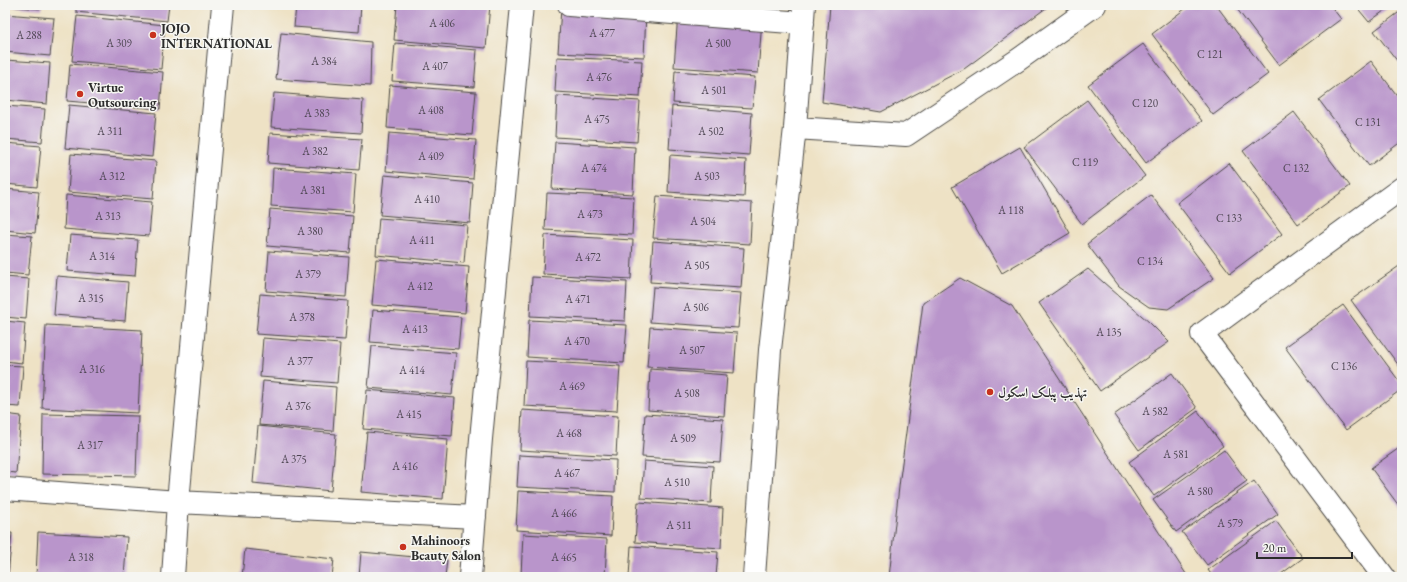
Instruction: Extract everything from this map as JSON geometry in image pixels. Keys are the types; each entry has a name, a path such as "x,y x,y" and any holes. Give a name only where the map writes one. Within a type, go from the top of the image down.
{"street":[{"path":"173,577 178,502 223,5"},
{"path":"470,577 481,439 522,5"},
{"path":"569,5 804,14 796,128 770,350 754,577"},
{"path":"796,128 906,135 1018,60 1095,5"},
{"path":"1384,577 1202,334 1402,188"},
{"path":"5,489 178,502 475,517"}],"building":[{"path":"7,5 43,5 42,9"},
{"path":"76,5 169,5 167,21 76,12"},
{"path":"296,5 361,5 359,32 294,27"},
{"path":"397,5 490,5 486,48 394,40"},
{"path":"830,5 1050,5 964,69 881,112 822,102"},
{"path":"1190,5 1216,5 1268,74 1213,115 1152,34"},
{"path":"1234,5 1330,5 1341,19 1279,65"},
{"path":"1355,5 1392,5 1369,22"},
{"path":"561,8 646,13 644,57 558,53"},
{"path":"1402,10 1402,67 1374,31"},
{"path":"5,14 54,18 50,56 5,52"},
{"path":"678,14 762,20 758,73 674,67"},
{"path":"77,16 165,25 161,69 72,61"},
{"path":"281,33 371,42 370,86 276,79"},
{"path":"395,43 477,50 474,87 392,81"},
{"path":"1143,44 1202,121 1146,163 1088,85"},
{"path":"557,57 642,61 640,97 555,92"},
{"path":"5,60 50,63 47,104 5,100"},
{"path":"1371,61 1402,102 1402,141 1369,166 1319,100"},
{"path":"70,64 163,72 160,109 67,101"},
{"path":"675,71 755,77 752,108 673,103"},
{"path":"390,85 476,92 472,135 387,128"},
{"path":"274,93 363,100 361,133 271,127"},
{"path":"557,96 640,101 637,142 555,137"},
{"path":"1087,100 1145,176 1082,224 1024,147"},
{"path":"69,105 156,113 152,157 65,148"},
{"path":"5,106 45,109 42,142 5,139"},
{"path":"672,106 752,113 749,155 669,149"},
{"path":"1294,112 1350,186 1298,224 1243,151"},
{"path":"270,133 362,139 359,170 268,163"},
{"path":"389,133 476,140 473,179 386,171"},
{"path":"555,142 635,147 633,194 552,189"},
{"path":"5,143 41,146 37,187 5,184"},
{"path":"1020,147 1070,233 1002,273 952,187"},
{"path":"71,154 156,161 153,199 68,192"},
{"path":"670,155 746,160 744,197 668,192"},
{"path":"1229,163 1282,234 1230,273 1177,203"},
{"path":"273,168 356,174 353,212 271,206"},
{"path":"384,175 473,183 470,223 380,215"},
{"path":"5,189 39,192 35,233 5,230"},
{"path":"547,193 634,197 632,235 545,230"},
{"path":"66,195 152,202 149,236 64,229"},
{"path":"1151,195 1214,278 1168,309 1149,307 1119,286 1087,244"},
{"path":"657,196 752,203 750,244 653,238"},
{"path":"270,209 353,216 350,253 267,246"},
{"path":"379,218 467,225 464,263 376,255"},
{"path":"5,234 32,236 28,275 5,273"},
{"path":"70,235 138,240 135,276 67,271"},
{"path":"545,235 633,240 631,279 543,274"},
{"path":"653,241 744,248 741,288 650,282"},
{"path":"269,251 349,257 346,297 266,291"},
{"path":"376,259 469,267 465,313 372,305"},
{"path":"1402,264 1402,370 1351,300"},
{"path":"1088,269 1149,322 1169,342 1100,391 1039,303"},
{"path":"57,276 128,282 125,321 54,315"},
{"path":"5,277 29,279 26,319 5,317"},
{"path":"532,277 627,282 625,321 530,316"},
{"name":"تہذیب پبلک اسکول","path":"960,278 1012,306 1188,577 889,577 900,478 923,303"},
{"path":"653,287 741,293 738,328 650,322"},
{"path":"260,294 348,301 345,340 256,334"},
{"path":"1343,305 1402,385 1402,389 1346,430 1285,347"},
{"path":"373,310 461,317 458,349 370,342"},
{"path":"529,320 627,325 624,363 527,357"},
{"path":"5,321 25,323 22,363 5,361"},
{"path":"46,325 142,330 138,413 42,408"},
{"path":"650,327 737,333 734,373 647,367"},
{"path":"263,338 340,344 337,383 260,377"},
{"path":"372,346 456,353 452,395 368,388"},
{"path":"526,361 620,366 617,411 524,406"},
{"path":"5,365 23,366 20,407 5,406"},
{"path":"650,369 727,375 724,416 648,410"},
{"path":"1172,373 1197,408 1139,450 1114,415"},
{"path":"263,381 336,387 333,431 259,425"},
{"path":"367,390 455,398 452,436 363,429"},
{"path":"522,410 618,416 616,456 520,450"},
{"path":"1198,411 1223,446 1154,496 1129,462"},
{"path":"5,414 21,416 16,473 5,472"},
{"path":"43,414 138,416 136,476 42,474"},
{"path":"645,414 723,419 720,462 642,457"},
{"path":"258,426 336,434 331,491 253,483"},
{"path":"367,432 448,439 443,499 361,492"},
{"path":"1402,446 1402,510 1371,468"},
{"path":"1224,450 1247,481 1176,532 1153,500"},
{"path":"519,455 616,460 615,492 517,487"},
{"path":"644,461 713,466 711,503 641,498"},
{"path":"1254,481 1278,514 1207,565 1182,532"},
{"path":"518,491 613,496 611,536 516,530"},
{"path":"638,502 723,508 721,548 635,542"},
{"path":"1276,521 1303,558 1277,577 1213,577 1208,570"},
{"path":"38,532 127,537 124,577 36,577"},
{"path":"5,533 12,533 8,577 5,577"},
{"path":"523,534 607,539 605,577 546,577 521,575"},
{"path":"631,546 718,552 716,577 629,577"},
{"path":"245,549 334,559 332,577 242,577"},
{"path":"361,552 447,560 445,577 359,577"}],"place":[{"name":"JOJO INTERNATIONAL","path":"153,35"},
{"name":"Virtue Outsourcing","path":"80,94"},
{"name":"تہذیب پبلک اسکول","path":"990,392"},
{"name":"Mahinoors Beauty Salon","path":"403,547"}]}
